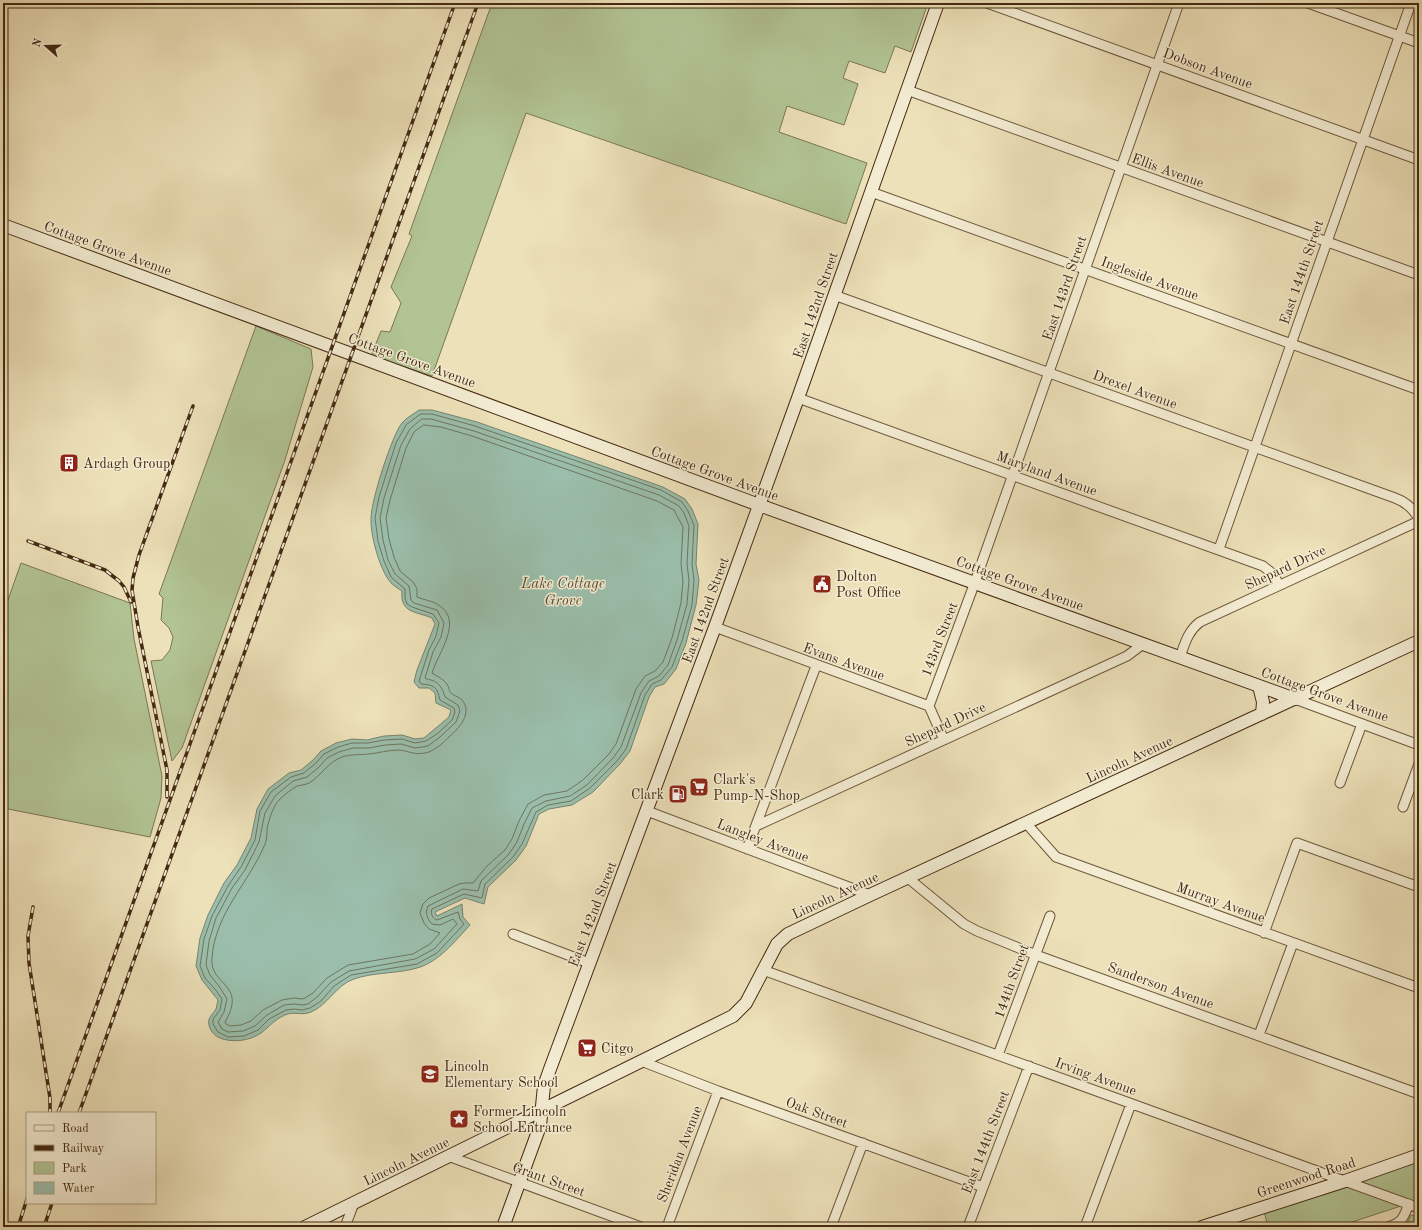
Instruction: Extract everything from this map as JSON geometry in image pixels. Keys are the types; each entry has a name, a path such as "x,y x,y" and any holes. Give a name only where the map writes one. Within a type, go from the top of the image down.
{"street":[{"name":"East 142nd Street","path":"503,1227 540,1126 544,1086 548,1074 715,627 938,3"},
{"name":"Dobson Avenue","path":"987,3 1419,160"},
{"name":"East 143rd Street","path":"975,582 1179,3"},
{"path":"1308,3 1419,43"},
{"name":"East 144th Street","path":"1219,549 1411,3"},
{"name":"Ellis Avenue","path":"907,90 1419,275"},
{"name":"Ingleside Avenue","path":"871,192 1419,390"},
{"name":"Cottage Grove Avenue","path":"3,225 759,505 1295,698 1419,745"},
{"name":"Drexel Avenue","path":"834,295 1399,500 1410,506 1419,520"},
{"name":"Maryland Avenue","path":"798,398 1219,549 1262,566 1273,574 1279,585"},
{"name":"Shepard Drive","path":"1180,657 1188,633 1200,622 1419,520"},
{"name":"143rd Street","path":"929,706 975,582"},
{"name":"Evans Avenue","path":"715,627 816,666 929,706"},
{"name":"Lincoln Avenue","path":"305,1227 733,1016 746,1002 773,950 782,938 800,928 1419,641"},
{"name":"Shepard Drive","path":"756,826 1127,656 1143,644"},
{"path":"747,849 816,666"},
{"path":"1260,686 1263,702 1262,714"},
{"path":"929,706 944,740"},
{"path":"1340,783 1362,724"},
{"path":"1403,807 1419,764"},
{"name":"Langley Avenue","path":"647,811 870,895"},
{"name":"Murray Avenue","path":"1026,823 1056,857 1419,988"},
{"path":"1264,933 1297,843 1419,888"},
{"name":"Sanderson Avenue","path":"908,878 964,924 977,932 1036,955 1419,1094"},
{"name":"144th Street","path":"998,1055 1050,916"},
{"path":"514,934 589,963"},
{"path":"1259,1035 1293,943"},
{"name":"Irving Avenue","path":"763,970 1419,1208"},
{"name":"Oak Street","path":"641,1061 718,1091 983,1187"},
{"name":"East 144th Street","path":"968,1227 1029,1066"},
{"name":"Sheridan Avenue","path":"667,1227 718,1091"},
{"path":"1085,1227 1131,1104"},
{"path":"831,1227 863,1143"},
{"name":"Greenwood Road","path":"1202,1227 1419,1155"},
{"name":"Grant Street","path":"448,1156 641,1227"},
{"path":"345,1227 354,1203"},
{"path":"1388,1227 1403,1220 1409,1204"}],"green space":[{"path":"492,3 928,3 911,52 895,46 885,73 849,61 843,78 858,84 844,125 787,106 779,132 867,163 846,224 526,113 432,376 371,356 381,331 390,332 401,303 391,287 412,236 409,234"},
{"path":"256,326 311,349 313,367 285,460 182,748 172,761 151,661 162,660 170,650 173,637 169,628 161,620 163,598 159,594"},
{"path":"21,563 130,603 134,639 162,776 161,798 150,837 3,808 3,614"},
{"path":"1419,1156 1419,1200 1337,1227 1268,1227 1263,1207"},
{"path":"1411,1215 1419,1217 1419,1227 1405,1227"}],"water":[{"name":"Lake Cottage Grove","path":"419,410 432,410 477,422 663,487 685,499 692,509 698,524 696,564 699,580 696,605 686,643 676,669 664,684 655,687 649,697 630,751 620,764 593,792 572,805 549,809 539,814 526,846 516,860 488,887 484,904 465,898 435,912 437,916 462,904 463,917 470,925 439,956 417,968 369,975 354,979 342,986 322,1005 311,1012 285,1015 257,1036 252,1038 235,1041 225,1040 215,1035 210,1029 209,1025 210,1018 216,1009 218,1000 202,980 196,966 200,938 208,915 224,883 237,865 251,838 257,809 268,789 289,773 301,770 321,751 336,743 352,739 367,740 384,736 402,735 415,739 424,738 449,717 451,710 436,703 435,693 429,688 419,688 414,682 417,670 435,624 432,618 410,610 403,604 402,591 389,581 381,566 371,525 374,498 393,441 402,423"}],"railway":[{"path":"58,1112 455,3"},
{"path":"79,1112 478,3"},
{"path":"167,797 167,770 132,590 133,578 139,555 193,406"},
{"path":"28,541 105,570 124,587 131,602"},
{"path":"33,907 28,936 29,963 50,1098 50,1112"},
{"path":"18,1227 26,1202"},
{"path":"44,1227 52,1204"}],"place":[{"name":"Ardagh Group","path":"69,463"},
{"name":"Dolton Post Office","path":"822,584"},
{"name":"Clark's Pump-N-Shop","path":"699,787"},
{"name":"Clark","path":"678,794"},
{"name":"Citgo","path":"587,1048"},
{"name":"Lincoln Elementary School","path":"430,1074"},
{"name":"Former Lincoln School Entrance","path":"459,1119"}]}
